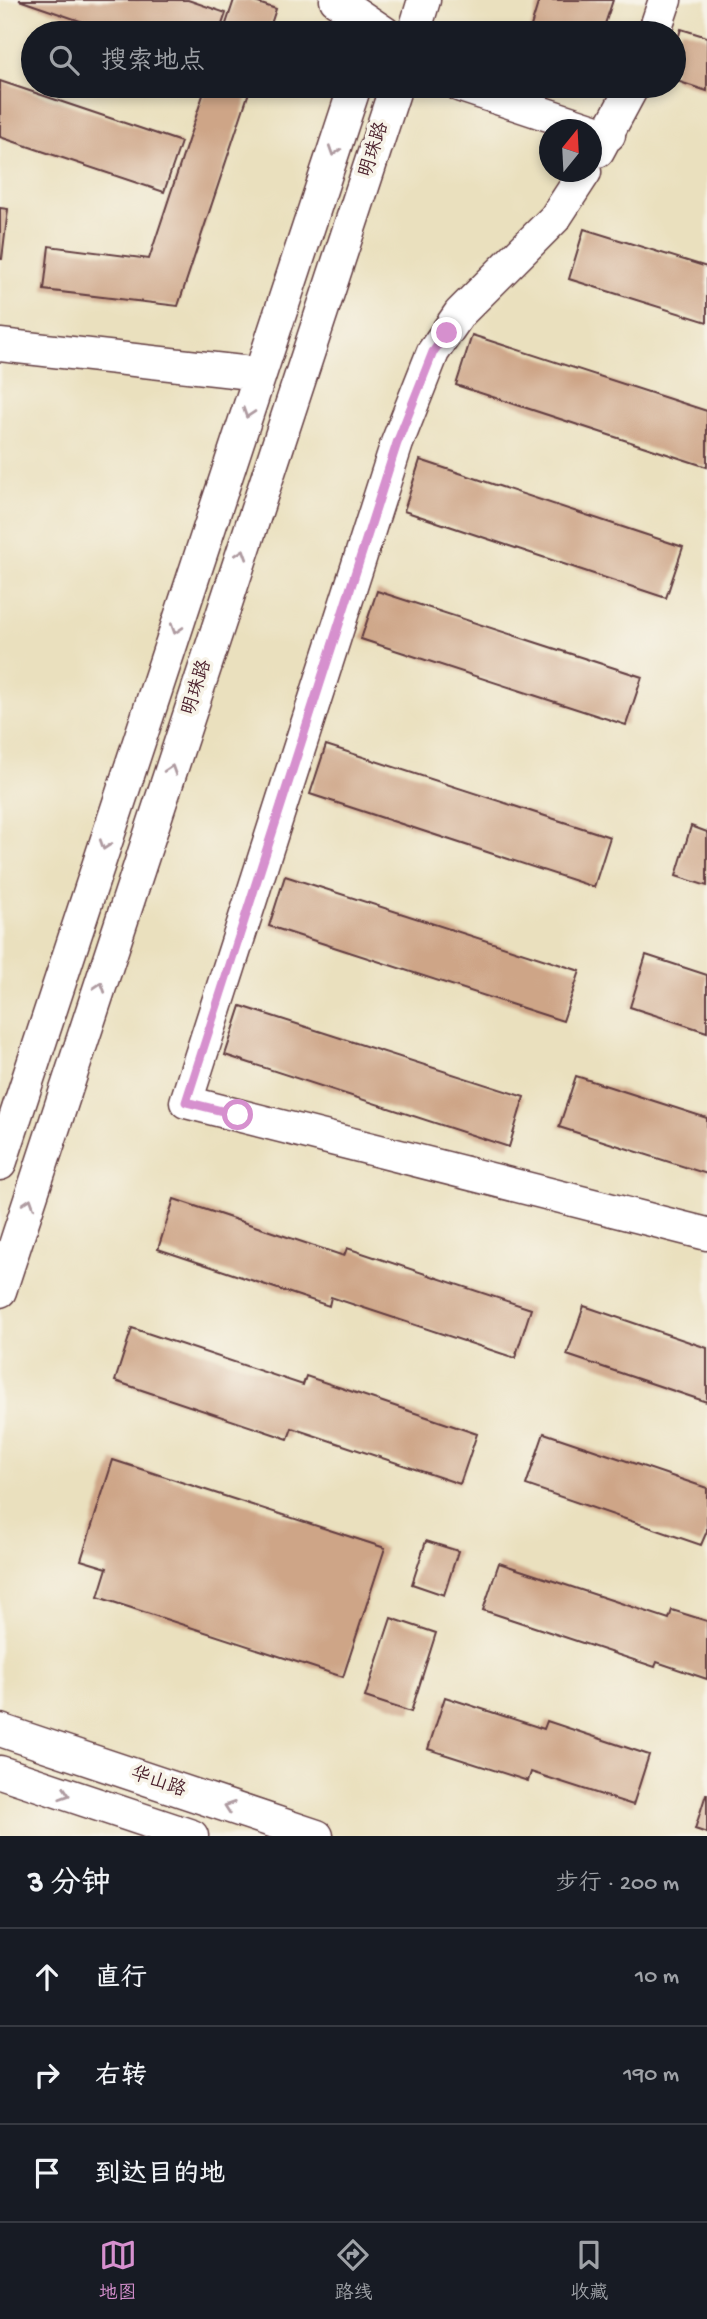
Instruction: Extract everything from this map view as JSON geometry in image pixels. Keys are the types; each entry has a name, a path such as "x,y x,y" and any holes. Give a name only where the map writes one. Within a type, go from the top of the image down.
{"street":[{"path":"336,0 375,21"},
{"path":"418,21 425,0"},
{"path":"658,21 665,0"},
{"name":"明珠路","path":"0,1164 351,98"},
{"name":"明珠路","path":"0,1291 392,98"},
{"path":"497,98 609,135"},
{"path":"602,146 628,98"},
{"path":"578,182 555,218 460,313 433,352 397,443 186,1102 707,1234"},
{"path":"0,345 260,374"},
{"name":"华山路","path":"0,1730 317,1836"},
{"name":"华山路","path":"0,1773 192,1836"}],"building":[{"path":"19,0 188,0 226,13 223,21 80,21"},
{"path":"234,0 249,0 276,9 272,21 227,21"},
{"path":"539,0 613,0 606,21 533,21"},
{"path":"686,31 707,37 707,91 686,84"},
{"path":"0,81 21,88 21,98 50,98 181,142 164,192 0,137"},
{"path":"202,98 247,98 178,306 44,290 49,246 149,259"},
{"path":"0,208 8,209 2,259 0,259"},
{"path":"584,229 707,267 707,322 569,279"},
{"path":"472,335 707,411 707,467 456,385"},
{"path":"420,460 683,547 666,598 404,511"},
{"path":"377,591 642,677 626,725 361,639"},
{"path":"326,745 610,837 594,887 310,794"},
{"path":"691,826 707,832 707,886 676,876"},
{"path":"285,876 580,971 563,1021 269,926"},
{"path":"646,955 707,975 707,1032 630,1007"},
{"path":"241,1006 524,1097 509,1147 225,1055"},
{"path":"576,1076 707,1118 707,1174 559,1127"},
{"path":"174,1199 344,1256 347,1248 531,1309 515,1358 331,1297 329,1306 158,1249"},
{"path":"584,1306 707,1348 707,1402 567,1355"},
{"path":"132,1328 303,1385 306,1376 477,1434 460,1484 292,1428 288,1439 115,1381"},
{"path":"544,1433 707,1488 707,1531 701,1545 526,1485"},
{"path":"113,1460 385,1548 343,1677 98,1597 107,1568 81,1560"},
{"path":"426,1541 458,1551 444,1595 412,1584"},
{"path":"499,1563 669,1619 672,1610 707,1621 707,1679 657,1662 655,1667 483,1610"},
{"path":"391,1618 436,1633 411,1712 365,1697"},
{"path":"445,1697 544,1729 547,1721 649,1755 633,1805 531,1772 528,1781 428,1749"},
{"path":"707,1794 707,1833 695,1829"}],"route":[{"path":"238,1115 186,1102 397,443 433,352 447,333"}]}
